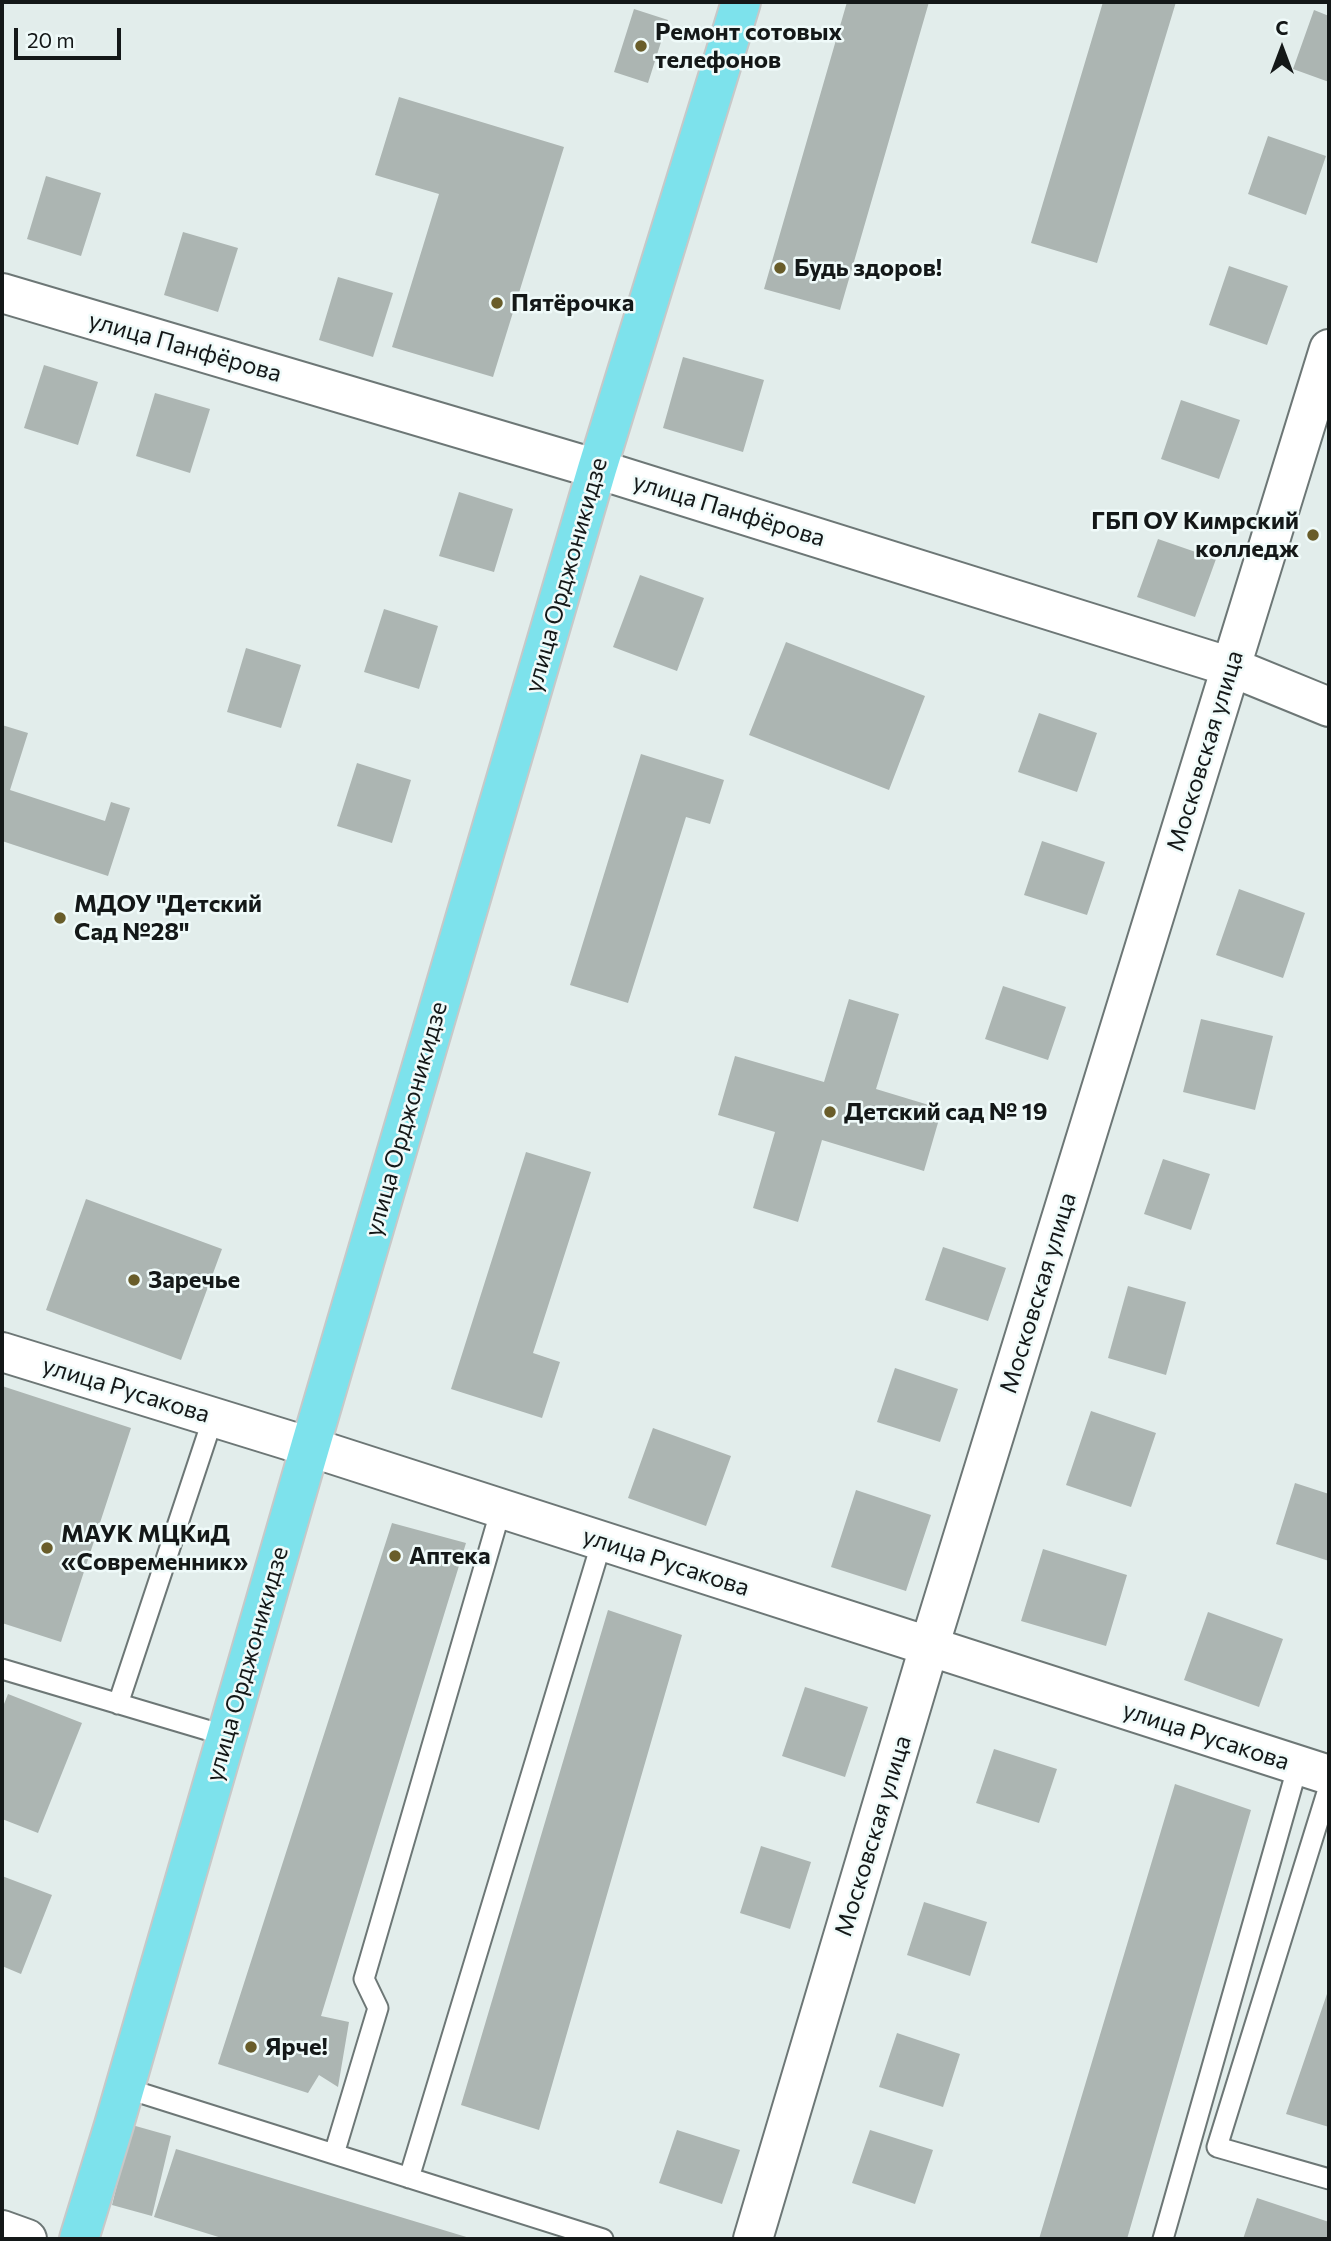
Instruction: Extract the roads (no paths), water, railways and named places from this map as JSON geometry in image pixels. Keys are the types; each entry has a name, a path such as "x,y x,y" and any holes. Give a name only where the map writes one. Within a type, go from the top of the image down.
{"main road":[{"name":"улица Орджоникидзе","path":"79,2239 597,469 741,2"}],"street":[{"name":"улица Панфёрова","path":"2,293 597,469 1231,667 1329,707"},
{"name":"Московская улица","path":"753,2239 929,1647 1329,349"},
{"name":"улица Русакова","path":"2,1352 310,1447 1313,1770"},
{"path":"2,2230 27,2239"}],"lane":[{"path":"118,1704 213,1418"},
{"path":"334,2154 378,2008 365,1979 501,1509"},
{"path":"409,2178 602,1541"},
{"path":"2,1669 227,1736"},
{"path":"1163,2239 1313,1770"},
{"path":"1329,1786 1216,2147 1329,2179"},
{"path":"125,2088 603,2239"}],"place":[{"name":"Ремонт сотовых телефонов","path":"641,46"},
{"name":"Будь здоров!","path":"780,268"},
{"name":"Пятёрочка","path":"497,303"},
{"name":"ГБП ОУ Кимрский колледж","path":"1313,535"},
{"name":"МДОУ \"Детский Сад №28\"","path":"60,918"},
{"name":"Детский сад № 19","path":"830,1112"},
{"name":"Заречье","path":"134,1280"},
{"name":"МАУК МЦКиД «Современник»","path":"47,1548"},
{"name":"Аптека","path":"395,1556"},
{"name":"Ярче!","path":"251,2047"}]}
